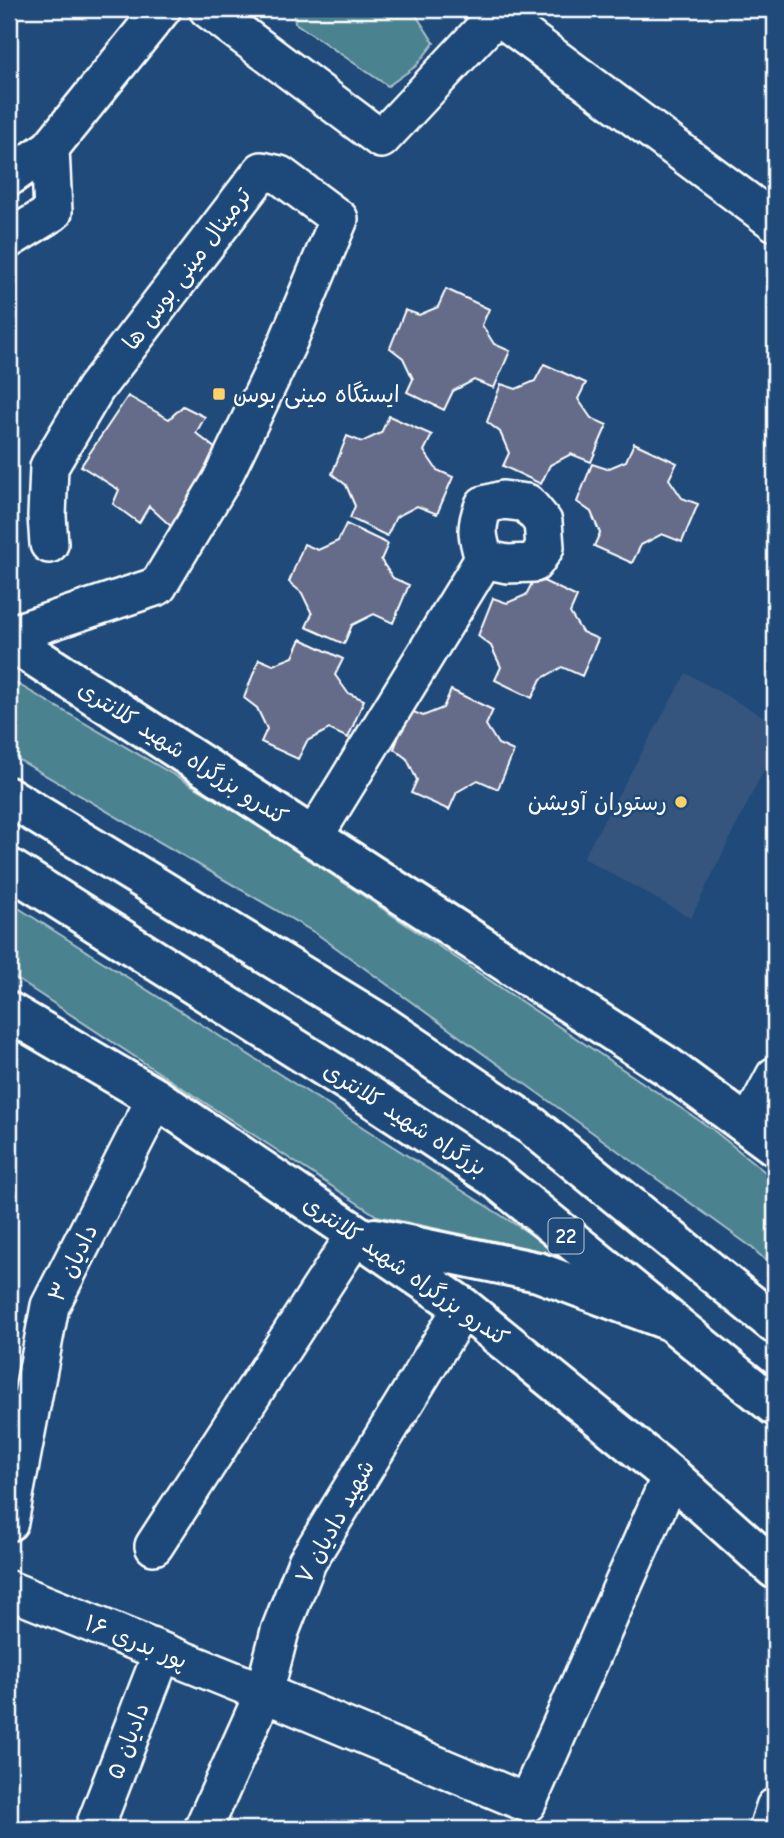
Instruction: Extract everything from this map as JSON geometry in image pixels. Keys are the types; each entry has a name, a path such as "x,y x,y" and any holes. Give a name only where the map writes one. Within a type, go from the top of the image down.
{"main road":[{"name":"کندرو بزرگراه شهید کلانتری","path":"9,640 668,1067 762,1135"},
{"path":"9,797 381,1024 532,1126 775,1325"},
{"name":"بزرگراه شهید کلانتری","path":"9,868 347,1081 495,1178 775,1406"},
{"name":"کندرو بزرگراه شهید کلانتری","path":"9,1012 156,1098 463,1307 671,1476 775,1569"},
{"path":"356,1234 538,1272 672,1322"}],"street":[{"path":"9,177 50,148 162,9"},
{"path":"208,9 381,139 493,12 775,222"},
{"path":"9,239 53,212 50,148"},
{"name":"ترمینال مینی بوس ها","path":"9,635 158,586 221,481 287,344 339,219 280,175 262,171 95,389 49,467 47,516 50,544"},
{"path":"313,838 484,559"},
{"path":"762,1135 775,1076"},
{"name":"دادیان ۳","path":"9,1522 50,1306 156,1098"},
{"path":"154,1546 356,1234"},
{"name":"شهید دادیان ۷","path":"203,1829 264,1693 280,1631 307,1562 463,1307"},
{"name":"پور بدری ۱۶","path":"9,1590 527,1803 671,1476"},
{"name":"دادیان ۵","path":"94,1829 162,1653"},
{"path":"768,1829 775,1807"}],"shaded area":[{"name":"رستوران آویشن","path":"686,673 775,723 775,747 691,918 583,858"}],"green space":[{"path":"293,9 412,9 434,43 416,66 388,86 295,23"},
{"path":"9,679 241,814 712,1129 775,1180 775,1269 750,1246 317,934 9,754"},
{"path":"9,902 565,1256 377,1216 9,974"}],"building":[{"path":"446,289 489,309 482,325 494,344 510,351 494,388 474,380 453,391 444,410 407,392 413,379 403,358 390,348 405,310 419,315 438,307"},
{"path":"544,364 586,383 578,399 591,418 607,425 591,462 571,454 550,465 541,484 503,466 509,453 500,432 487,422 501,384 516,389 535,381"},
{"path":"128,396 169,419 183,406 205,417 196,433 222,454 175,530 149,506 139,523 113,504 119,490 81,466"},
{"path":"389,416 432,435 424,451 437,470 453,477 437,514 417,506 396,517 387,536 350,518 355,506 346,485 332,474 347,436 362,442 381,433"},
{"path":"634,443 677,463 669,479 682,498 698,504 682,542 662,534 641,545 632,563 594,546 600,533 591,512 577,502 592,464 607,469 626,461"},
{"path":"346,524 388,544 381,560 393,578 409,585 393,623 374,614 352,625 344,644 306,627 312,614 302,593 289,582 304,544 318,550 338,541"},
{"path":"535,577 577,597 570,613 582,632 598,639 582,676 562,667 541,679 532,698 495,680 501,667 491,646 478,636 493,598 507,603 526,595"},
{"path":"301,639 343,659 335,675 348,693 364,700 348,738 329,729 307,741 298,759 261,742 267,729 257,708 244,698 259,659 273,665 293,657"},
{"path":"451,690 493,710 486,725 498,744 514,751 498,789 478,780 457,792 449,810 411,793 417,780 407,759 394,749 409,710 423,716 443,708"}],"place":[{"name":"ایستگاه مینی بوس","path":"219,394"},
{"name":"رستوران آویشن","path":"681,802"}]}
